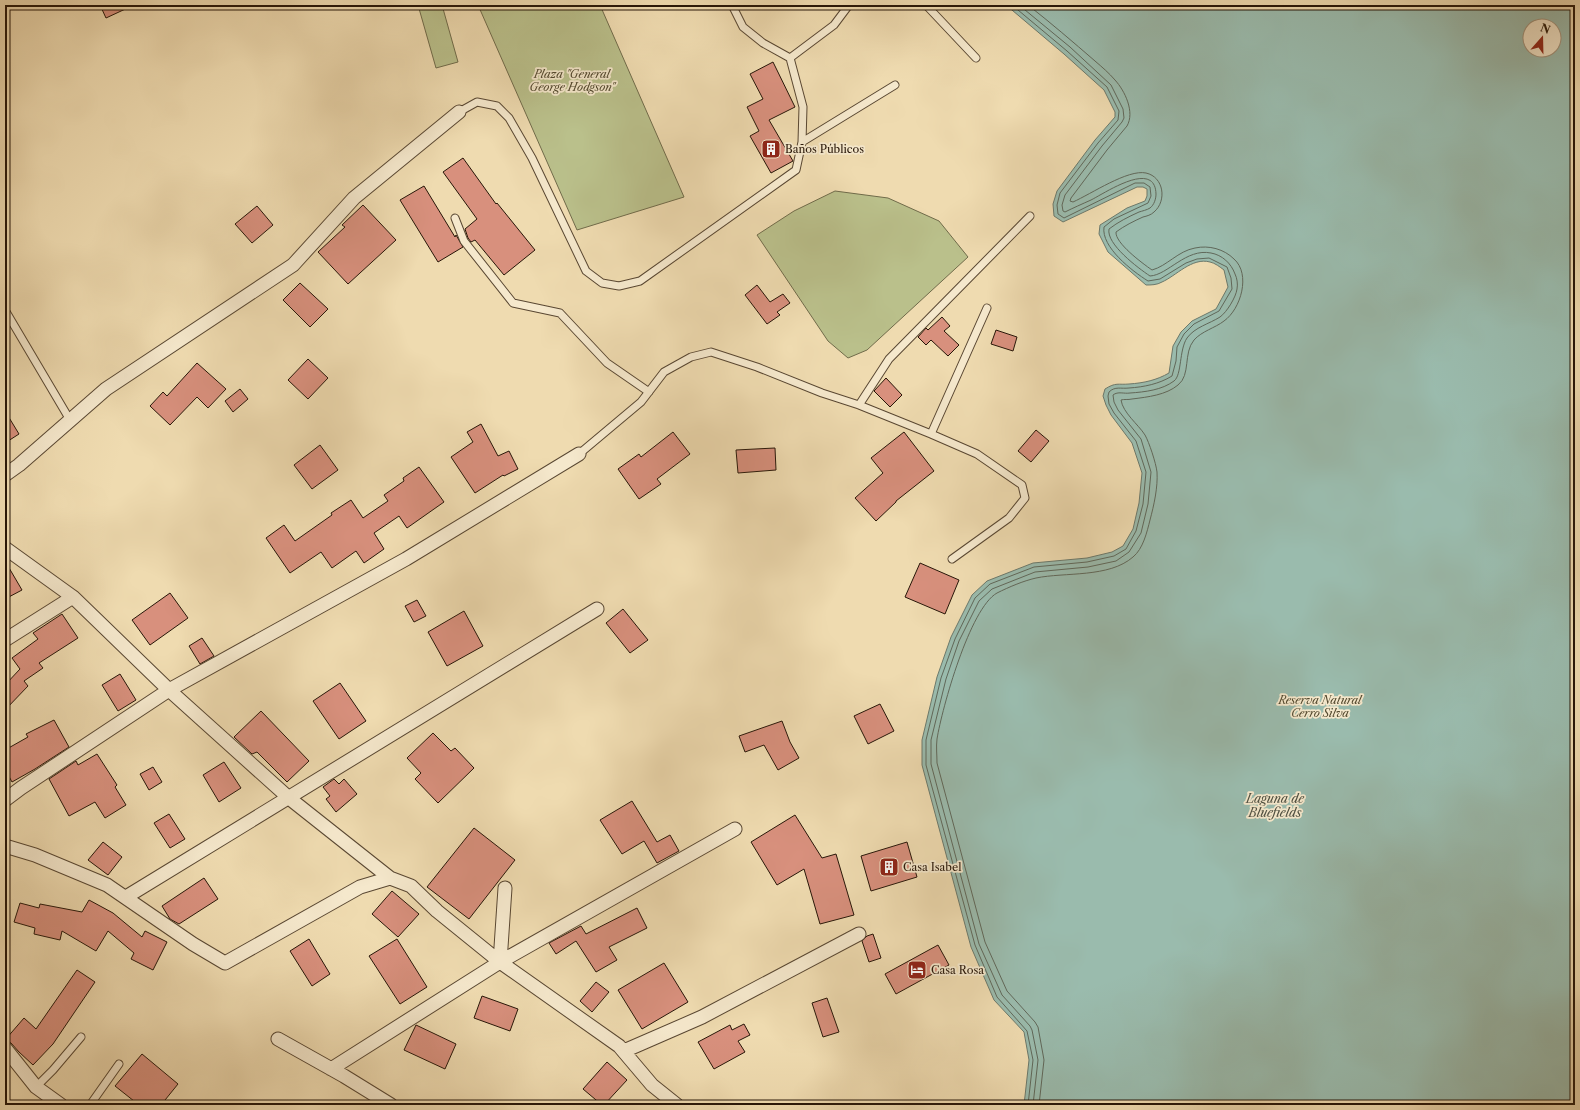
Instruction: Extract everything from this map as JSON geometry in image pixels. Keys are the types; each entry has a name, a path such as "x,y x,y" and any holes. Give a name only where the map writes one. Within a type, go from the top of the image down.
{"street":[{"path":"5,475 19,465 106,389 292,265 354,198 459,112"},
{"path":"5,800 169,690 406,559 579,454"},
{"path":"5,548 73,597 169,690 289,798 390,878 411,886 437,911 500,962 624,1051 652,1085 677,1105"},
{"path":"5,640 73,597"},
{"path":"126,897 597,609"},
{"path":"331,1069 500,962 735,830"},
{"path":"5,846 52,861 108,885 193,944 225,963 360,887 390,878"},
{"path":"500,962 505,888"},
{"path":"624,1051 702,1017 859,934"},
{"path":"278,1039 391,1105"},
{"path":"5,1048 36,1087 61,1105"}],"lane":[{"path":"459,112 477,102 497,106 509,118 532,158 586,271 602,284 619,286 640,281 796,170 802,142 803,107 790,58 763,43 743,27 732,5"},
{"path":"790,58 834,26 849,5"},
{"path":"926,5 976,58"},
{"path":"802,142 895,85"},
{"path":"859,406 889,359 1030,216"},
{"path":"455,218 464,241 513,303 560,313 607,363 649,392"},
{"path":"931,434 987,308"},
{"path":"5,310 70,420"},
{"path":"579,454 641,402 664,372 691,357 711,352 757,367 822,394 859,406 931,434 977,454 1022,485 1025,498 1009,518 952,559"},
{"path":"36,1087 53,1070 80,1037"},
{"path":"90,1105 119,1064"}],"green space":[{"path":"418,5 442,5 458,62 436,68"},
{"name":"Plaza \"General George Hodgson\"","path":"478,5 600,5 684,197 577,230"},
{"path":"835,191 888,198 939,221 968,257 867,350 848,358 828,341 757,235 794,211"}],"water":[{"name":"Laguna de Bluefields","path":"1006,5 1575,5 1575,1105 1024,1105 1029,1060 1024,1032 994,1000 971,947 922,765 922,740 937,677 951,637 972,595 987,581 1033,563 1087,558 1112,552 1123,546 1133,529 1139,503 1142,473 1132,443 1111,415 1106,405 1103,396 1105,389 1115,385 1135,384 1150,381 1169,373 1173,346 1181,332 1192,321 1216,309 1228,287 1224,270 1214,263 1203,261 1184,268 1160,283 1146,285 1108,252 1099,234 1100,225 1127,208 1145,201 1147,189 1143,187 1137,187 1063,222 1054,216 1053,204 1057,191 1095,140 1115,117 1115,112 1104,90"}],"building":[{"path":"100,5 134,5 106,18"},
{"path":"773,62 795,107 769,120 793,161 771,173 750,136 759,131 747,107 763,99 750,74"},
{"path":"463,158 496,204 497,203 535,250 504,275 475,240 471,242 468,238 465,229 477,219 443,172"},
{"path":"424,186 455,237 456,235 463,247 438,262 400,200"},
{"path":"363,205 396,240 348,284 318,252 345,227 342,225"},
{"path":"257,206 273,225 252,243 235,224"},
{"path":"300,283 328,309 310,327 283,300"},
{"path":"757,285 770,302 783,294 790,303 777,312 780,315 767,324 745,295"},
{"path":"942,317 950,326 944,331 959,345 948,356 931,340 926,345 918,337 926,328 928,330"},
{"path":"996,330 1017,337 1013,351 991,344"},
{"path":"308,359 328,378 308,399 288,380"},
{"path":"197,363 226,389 208,408 197,397 170,425 150,406 163,392 167,396"},
{"path":"886,378 902,395 890,407 874,391"},
{"path":"240,389 248,399 233,412 225,401"},
{"path":"5,411 19,434 5,443"},
{"path":"481,424 498,456 509,451 518,469 504,476 503,475 475,493 451,457 473,442 467,432"},
{"path":"1036,430 1049,441 1031,462 1018,451"},
{"path":"673,432 690,454 657,479 661,484 639,499 618,469 639,454 641,457"},
{"path":"904,432 934,471 896,501 876,521 855,498 883,473 871,458"},
{"path":"320,445 338,470 312,489 294,465"},
{"path":"775,448 776,470 738,473 736,450"},
{"path":"419,467 444,502 407,528 399,516 374,533 384,549 364,563 356,551 332,568 321,552 290,573 266,538 284,525 295,541 332,515 331,513 351,500 363,518 388,501 384,495 404,481 403,478"},
{"path":"5,561 22,590 5,599"},
{"path":"920,563 959,580 945,614 905,597"},
{"path":"170,593 188,618 150,645 132,620"},
{"path":"417,600 426,616 414,622 405,606"},
{"path":"623,609 648,640 630,653 606,623"},
{"path":"464,611 483,646 447,666 428,632"},
{"path":"62,614 78,638 39,663 43,668 24,681 28,686 5,710 5,685 20,669 12,658 38,639 33,633"},
{"path":"202,638 214,656 200,664 189,646"},
{"path":"120,674 136,700 118,711 102,685"},
{"path":"340,683 366,721 339,739 313,701"},
{"path":"880,704 894,731 868,744 854,716"},
{"path":"261,711 309,761 287,782 257,752 252,754 234,737"},
{"path":"54,720 69,747 12,782 5,769 5,750 28,737 26,734"},
{"path":"782,721 790,742 799,758 778,770 764,745 745,752 739,736"},
{"path":"433,733 451,751 455,748 474,768 438,803 415,779 421,773 407,758"},
{"path":"97,754 117,785 115,787 126,805 105,818 95,802 69,816 49,779 76,761 78,765"},
{"path":"224,762 241,788 219,802 203,775"},
{"path":"153,767 162,782 149,790 140,774"},
{"path":"334,779 339,784 344,779 357,794 336,812 326,799 330,796 323,787"},
{"path":"632,801 657,842 670,835 679,851 657,863 644,841 622,854 600,820"},
{"path":"169,814 185,839 170,848 154,823"},
{"path":"795,815 822,858 836,854 854,915 820,924 804,869 777,885 751,842"},
{"path":"474,828 515,860 469,919 427,887"},
{"path":"103,842 122,857 108,875 88,860"},
{"name":"Casa Isabel","path":"907,842 917,877 871,891 861,856"},
{"path":"204,878 218,899 179,924 170,919 162,906"},
{"path":"392,891 419,914 398,937 372,914"},
{"path":"89,900 113,913 142,937 145,931 167,942 153,970 131,959 134,953 108,931 96,951 62,931 60,940 34,934 35,928 14,922 20,903 39,908 40,904 82,912"},
{"path":"637,908 647,928 609,947 617,960 596,972 576,941 556,954 549,943 581,926 586,934"},
{"path":"873,934 881,958 869,962 862,941 867,936"},
{"path":"309,939 330,974 312,986 290,951"},
{"path":"397,939 427,987 400,1004 369,956"},
{"name":"Casa Rosa","path":"938,945 949,965 896,994 885,974"},
{"path":"664,963 688,1002 642,1029 618,990"},
{"path":"77,970 95,982 53,1044 33,1065 11,1043 5,1040 24,1018 36,1029"},
{"path":"596,982 609,992 592,1012 580,1001"},
{"path":"482,996 518,1009 510,1031 474,1018"},
{"path":"827,998 839,1032 823,1037 812,1003"},
{"path":"744,1024 750,1035 738,1041 745,1052 714,1069 698,1042 730,1025 732,1030"},
{"path":"416,1025 456,1044 445,1069 404,1050"},
{"path":"142,1054 178,1084 161,1105 139,1105 115,1086"},
{"path":"607,1062 627,1080 604,1105 602,1105 583,1089"}],"place":[{"name":"Baños Públicos","path":"771,149"},
{"name":"Casa Isabel","path":"889,867"},
{"name":"Casa Rosa","path":"917,970"}],"park label":[{"name":"Reserva Natural Cerro Silva","path":"1320,706"}]}
